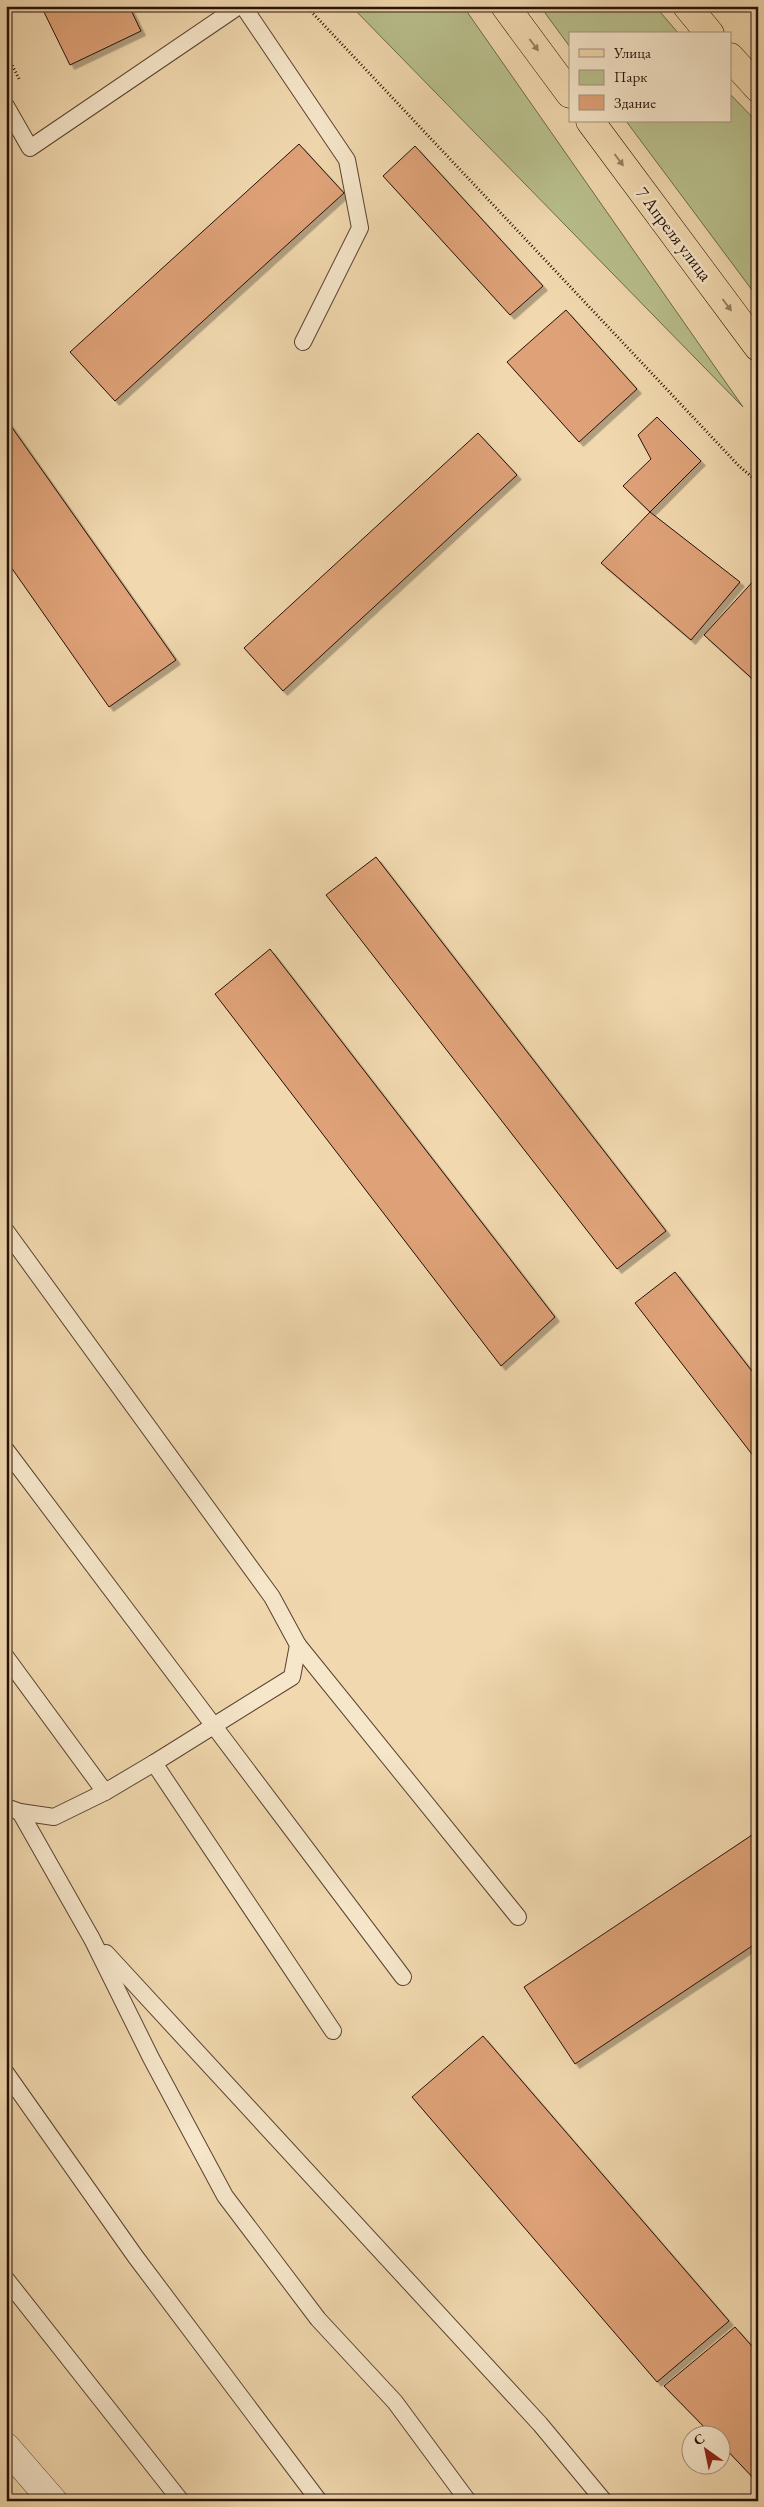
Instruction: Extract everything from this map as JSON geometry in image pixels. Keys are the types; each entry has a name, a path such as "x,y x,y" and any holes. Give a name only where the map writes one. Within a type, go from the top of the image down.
{"main road":[{"path":"505,6 569,93"},
{"path":"687,6 708,32"},
{"path":"732,59 758,88"},
{"name":"7 Апреля улица","path":"591,122 758,347"}],"street":[{"path":"6,2447 53,2501"}],"lane":[{"path":"6,106 30,148 241,6 347,160 360,228 303,342"},
{"path":"6,1232 272,1597 298,1645 518,1917"},
{"path":"6,1450 403,1978"},
{"path":"13,1810 54,1817 105,1792 214,1727 292,1677 298,1645"},
{"path":"6,1657 105,1792"},
{"path":"154,1763 334,2031"},
{"path":"13,1810 92,1939 151,2058 225,2196 318,2319 395,2402 468,2501"},
{"path":"92,1939 540,2424 604,2501"},
{"path":"6,2073 135,2256 319,2501"},
{"path":"6,2279 181,2501"}],"path":[{"path":"306,6 739,466 758,482"},
{"path":"6,53 24,88"}],"green space":[{"path":"351,6 463,6 743,407"},
{"path":"540,6 655,6 677,32 569,32 569,46"},
{"path":"732,96 758,123 758,298 627,122 732,122"}],"building":[{"path":"41,6 129,6 141,31 70,65"},
{"path":"299,144 344,193 115,401 70,352"},
{"path":"415,146 543,286 510,315 383,176"},
{"path":"566,310 637,389 579,442 507,362"},
{"path":"657,417 701,461 650,512 623,486 651,459 638,435"},
{"path":"6,419 176,660 109,707 6,560"},
{"path":"478,433 517,475 283,691 244,648"},
{"path":"650,512 740,582 691,640 601,563"},
{"path":"758,576 758,684 704,635"},
{"path":"376,857 666,1231 617,1269 326,895"},
{"path":"270,949 555,1317 501,1366 215,994"},
{"path":"675,1272 758,1379 758,1462 635,1303"},
{"path":"752,1835 758,1843 758,1942 575,2064 524,1987"},
{"path":"483,2036 729,2321 657,2382 412,2097"},
{"path":"735,2327 758,2353 758,2483 732,2456 732,2424 701,2424 664,2386"}]}
